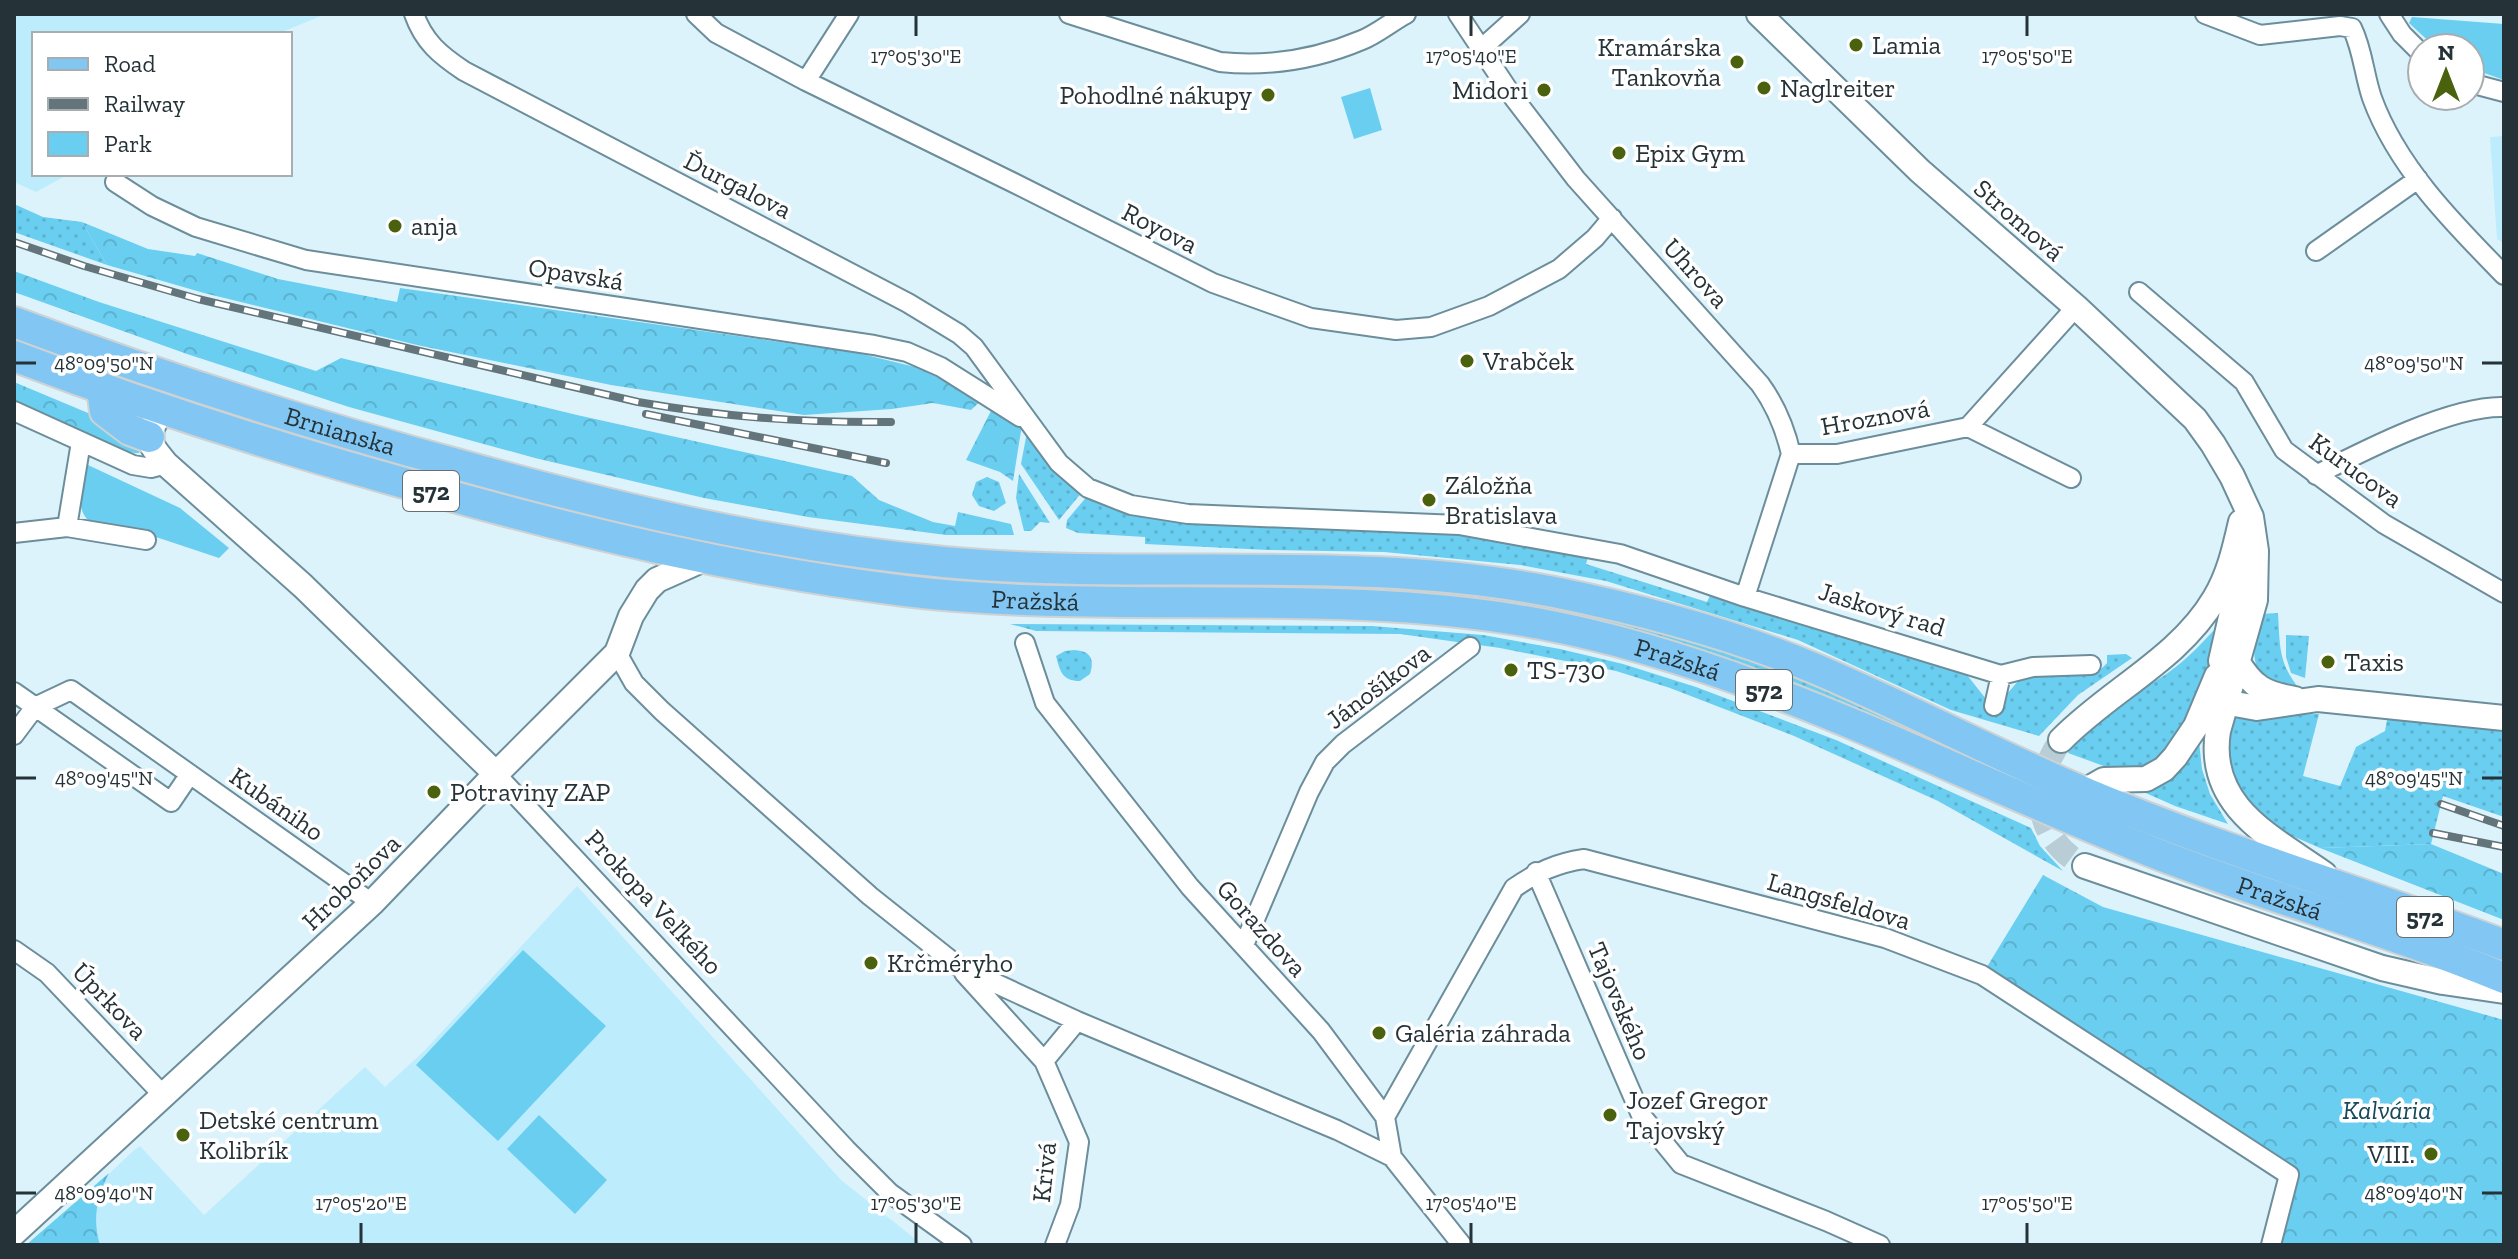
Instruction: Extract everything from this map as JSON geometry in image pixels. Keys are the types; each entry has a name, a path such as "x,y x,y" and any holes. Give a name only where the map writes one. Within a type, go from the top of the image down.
{"main road":[{"name":"Brnianska","path":"14,322 322,427 599,502 719,528"},
{"name":"Brnianska","path":"14,356 162,409 316,458 489,507 704,559"},
{"path":"162,409 196,386"},
{"path":"102,388 105,411 130,430 149,437"},
{"name":"Pražská","path":"719,528 822,547 998,566 1095,570 1368,572 1430,576 1547,591 1663,617 1813,668 2083,792 2222,846 2504,945"},
{"name":"Pražská","path":"704,559 907,591 982,598 1119,603 1373,604 1484,614 1550,625 1650,651 1769,692 2140,848 2504,978"}],"street":[{"name":"Ďurgalova","path":"414,14 435,50 464,71 886,291 951,329 974,347 1026,420"},
{"name":"Royova","path":"696,14 716,33 806,81 1213,283 1311,318 1396,330 1431,327 1489,306 1559,269 1595,238 1612,218"},
{"path":"806,81 849,14"},
{"path":"1077,16 1220,62 1245,65 1285,62 1363,40 1406,14"},
{"name":"Uhrova","path":"1458,14 1547,142 1760,384 1786,430 1791,454 1745,597"},
{"path":"1481,49 1520,14"},
{"name":"Stromová","path":"1759,14 1920,171 2076,307 2195,419 2232,476 2251,517 2256,551 2255,600 2224,702 2216,752 2219,772 2229,796 2254,825 2346,889"},
{"path":"2205,14 2260,35 2340,26 2352,28 2358,40 2372,98 2391,136 2418,179 2457,227 2504,275"},
{"path":"2389,14 2406,38"},
{"path":"2316,251 2418,179"},
{"name":"Opavská","path":"115,182 152,206 196,227 306,260 907,352 941,367 1026,420"},
{"name":"Kurucova","path":"2139,292 2244,382 2284,450 2384,524 2504,593"},
{"name":"Hroznová","path":"1791,454 1837,454 1968,427 2076,307"},
{"path":"2316,475 2443,419 2480,409 2504,407"},
{"path":"149,437 162,409"},
{"path":"14,411 133,465 151,468 166,464"},
{"path":"1026,420 1059,463 1088,488 1146,508 1188,514 1459,525 1620,554 1745,597"},
{"name":"Hroznová","path":"1968,427 2071,478"},
{"name":"Prokopa Veľkého","path":"149,437 149,444 166,464 303,586 496,774 890,1193 962,1245"},
{"path":"67,527 81,442"},
{"name":"Stromová","path":"2224,702 2217,676 2246,552 2239,500 2232,476"},
{"path":"2061,740 2090,711 2173,649 2203,616 2222,585 2241,522"},
{"path":"14,533 67,527 146,540"},
{"name":"Hroboňova","path":"15,1229 372,903 617,653 635,607 657,580 704,559"},
{"name":"Jaskový rad","path":"1745,597 2001,675 2033,667 2091,665"},
{"name":"Gorazdova","path":"1025,643 1045,703 1190,887 1321,1031 1385,1117 1392,1157 1462,1245"},
{"name":"Jánošíkova","path":"1244,945 1297,819 1325,762 1343,744 1470,647"},
{"path":"617,653 634,683 662,711 870,896 958,966 1044,1061 1077,1021"},
{"path":"2083,792 2104,780 2146,779 2164,769 2196,726 2217,676 2237,661 2247,677 2267,693 2307,701 2395,706 2504,718"},
{"path":"1994,706 2001,675"},
{"name":"Kubániho","path":"35,707 71,690 372,903"},
{"name":"Kubániho","path":"14,692 171,802 190,774"},
{"path":"2224,702 2257,708 2307,701"},
{"path":"14,735 35,707"},
{"name":"Langsfeldova","path":"1385,1117 1514,888 1536,872 1558,863 1584,859 1885,938 1982,975 2289,1175 2271,1245"},
{"path":"2085,866 2382,968 2443,982 2504,991"},
{"name":"Tajovského","path":"1536,872 1641,1115 1681,1164 1880,1245"},
{"name":"Úprkova","path":"14,950 47,973 163,1095"},
{"path":"958,966 1077,1021 1337,1130 1392,1157"},
{"name":"Krivá","path":"1044,1061 1079,1142 1070,1205 1055,1245"}],"shaded area":[{"path":"14,14 326,14 282,32 32,32 32,176 65,176 36,192 14,182"},
{"path":"2504,136 2504,243 2497,239 2490,137"},
{"path":"577,886 841,1180 923,1245 99,1245 94,1227 95,1207 101,1188 109,1174 132,1152 140,1146 204,1215 365,1067 385,1087 424,1051"}],"green space":[{"path":"2412,17 2504,24 2504,80 2486,74 2486,32 2419,32 2409,23"},
{"path":"1370,88 1382,130 1354,139 1341,97"},
{"path":"14,204 43,217 82,222 107,265 14,232"},
{"path":"82,222 148,249 195,256 197,253 278,279 397,302 400,288 858,353 915,367 984,398 971,410 933,403 804,415 611,385 417,345 204,293 107,265"},
{"path":"14,271 99,302 316,371 341,358 577,415 852,476 879,500 933,522 955,526 958,512 1011,524 1014,535 946,535 808,517 704,498 535,458 349,407 187,354 14,292"},
{"path":"14,382 112,423 140,450 139,453 97,440 14,401"},
{"path":"993,407 1022,425 1013,481 1000,472 966,460"},
{"path":"1027,432 1083,491 1059,520 1021,464"},
{"path":"88,465 180,508 229,548 219,558 153,536 113,530 92,523 82,511 80,496"},
{"path":"1019,474 1050,523 1040,522 1031,531 1024,531 1016,498"},
{"path":"987,477 999,482 1006,503 994,511 979,506 972,495 976,482"},
{"path":"1089,494 1181,520 1458,535 1589,553 1586,564 1707,602 1712,591 1967,675 1994,709 2025,673 2097,673 2107,663 2107,655 2126,654 2132,658 2078,695 2039,736 1951,710 1798,640 1606,581 1520,565 1384,552 1145,544 1145,537 1078,533 1066,528 1067,520"},
{"path":"610,525 747,547 1421,586 1546,602 1635,623 1747,656 2504,958 2504,967 2259,880 1630,633 866,575"},
{"path":"2278,613 2283,660 2297,686 2268,679 2260,673 2256,664 2254,653 2259,614"},
{"path":"2224,619 2192,714 2154,768 2123,773 2068,753 2098,718 2173,669"},
{"path":"1010,624 1372,626 1483,635 1560,649 1623,664 1696,687 1836,740 2031,828 2040,846 2063,871 1938,801 1794,736 1670,688 1616,671 1500,648 1400,634 1036,631"},
{"path":"2286,635 2309,636 2305,678 2291,673 2286,657"},
{"path":"1074,650 1090,656 1092,664 1090,674 1080,681 1066,677 1056,656"},
{"path":"2319,714 2303,776 2340,786 2356,747 2385,731 2388,714 2504,732 2504,817 2443,796 2431,844 2320,848 2276,829 2251,811 2226,771 2229,720 2236,716"},
{"path":"2199,741 2202,769 2210,794 2228,824 2139,790"},
{"path":"2431,844 2504,874 2504,920 2320,848"},
{"name":"Kalvária","path":"2043,875 2103,907 2504,1020 2504,1245 2271,1245 2289,1174 1982,975"},
{"path":"523,950 606,1026 498,1141 416,1065"},
{"path":"539,1115 607,1180 575,1214 507,1149"},
{"path":"109,1173 97,1208 96,1226 100,1245 26,1245"}],"tunnel":[{"path":"2061,740 2044,775 2042,810 2055,842 2085,866"}],"railway":[{"path":"14,242 198,299 638,402 764,418 891,422"},
{"path":"646,414 886,463"},
{"path":"2441,804 2504,826"},
{"path":"2433,833 2504,847"}],"place":[{"name":"Lamia","path":"1856,45"},
{"name":"Kramárska Tankovňa","path":"1737,62"},
{"name":"Naglreiter","path":"1764,88"},
{"name":"Midori","path":"1544,90"},
{"name":"Pohodlné nákupy","path":"1268,95"},
{"name":"Epix Gym","path":"1619,153"},
{"name":"anja","path":"395,226"},
{"name":"Vrabček","path":"1467,361"},
{"name":"Záložňa Bratislava","path":"1429,500"},
{"name":"Taxis","path":"2328,662"},
{"name":"TS-730","path":"1511,670"},
{"name":"Potraviny ZAP","path":"434,792"},
{"name":"Krčméryho","path":"871,963"},
{"name":"Galéria záhrada","path":"1379,1033"},
{"name":"Jozef Gregor Tajovský","path":"1610,1115"},
{"name":"Detské centrum Kolibrík","path":"183,1135"},
{"name":"VIII.","path":"2431,1154"}]}
